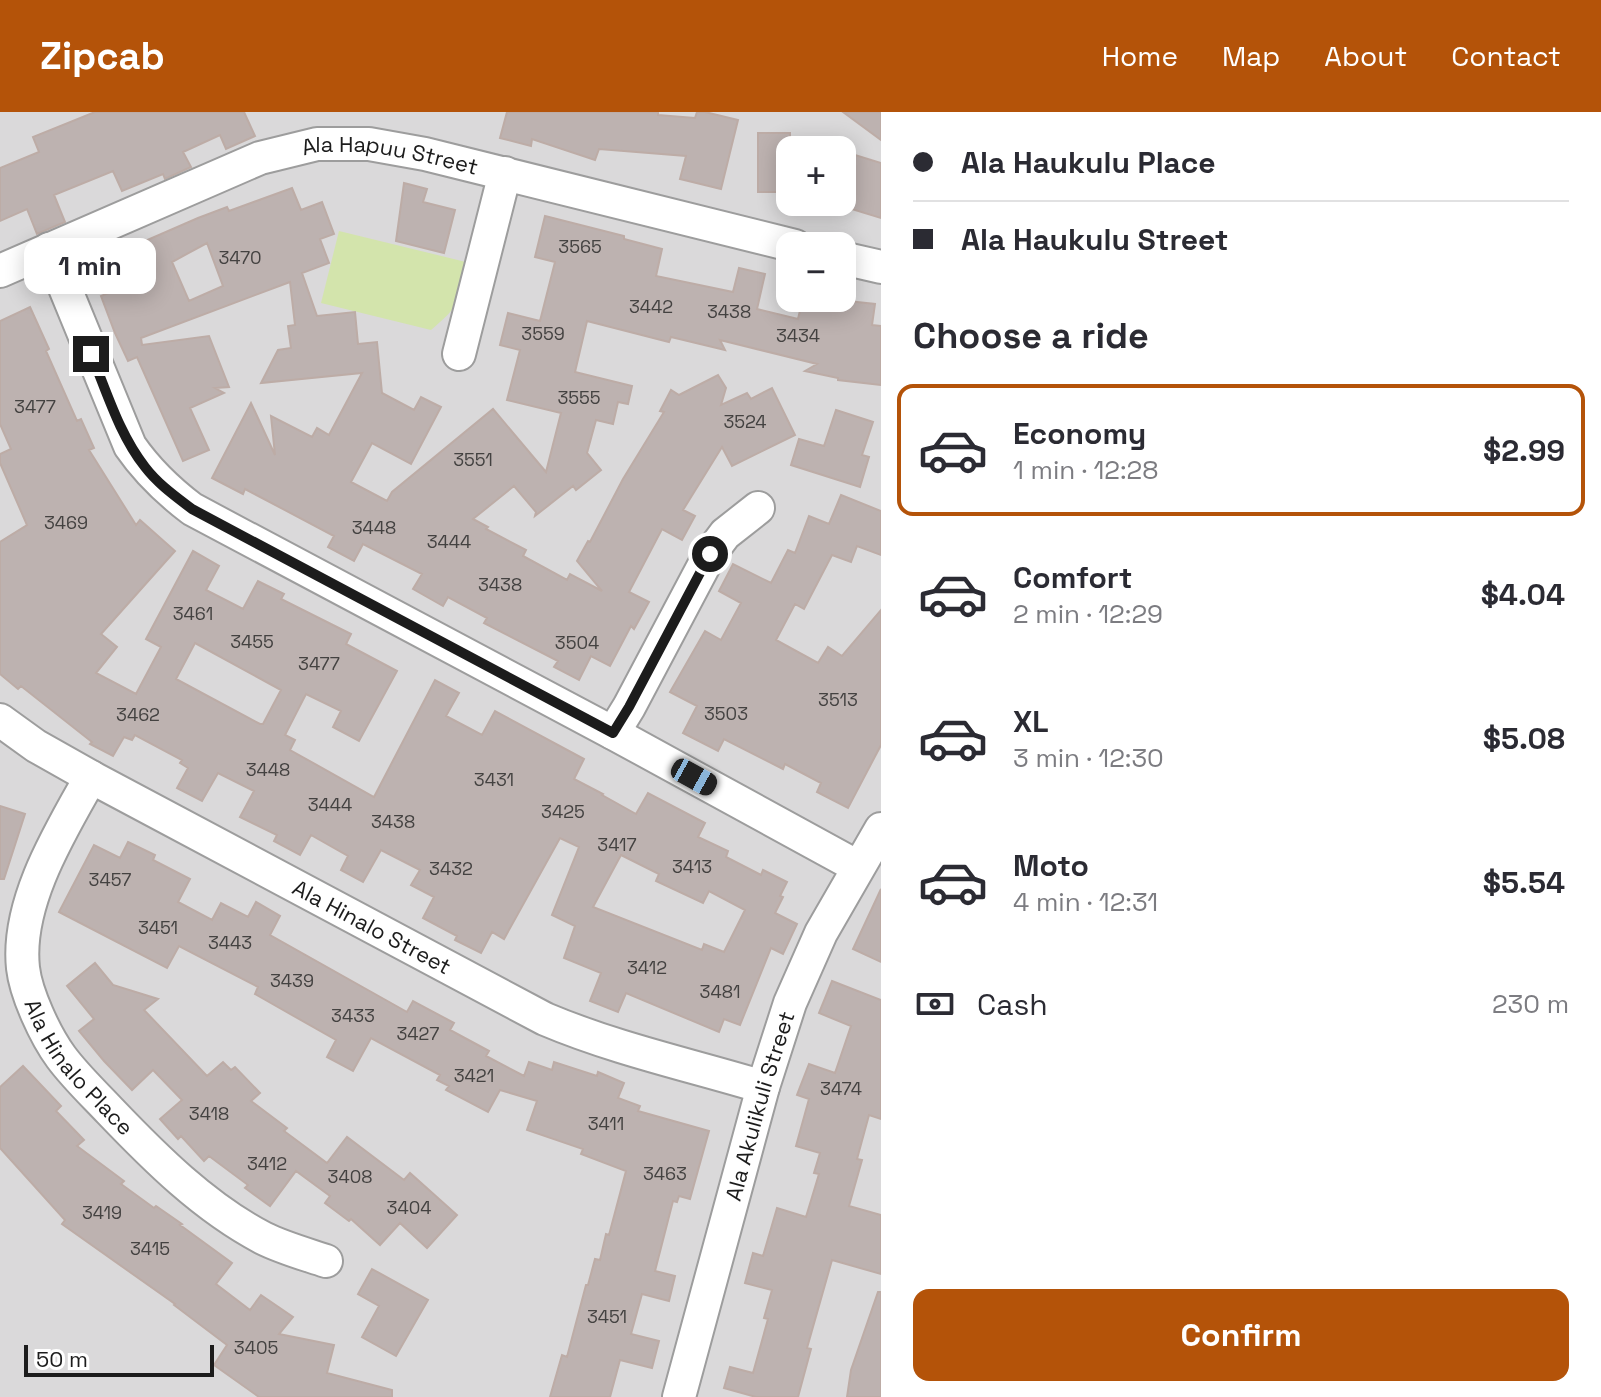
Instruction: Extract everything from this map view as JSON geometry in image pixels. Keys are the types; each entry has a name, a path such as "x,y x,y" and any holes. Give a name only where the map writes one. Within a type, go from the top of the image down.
{"street":[{"name":"Ala Hapuu Street","path":"0,271 260,158 317,144 382,146 505,173 776,241"},
{"path":"459,354 505,173"},
{"path":"49,249 130,446 164,487 192,509 858,867"},
{"path":"856,261 881,267"},
{"path":"613,733 710,554 725,534 758,508"},
{"name":"Ala Hinalo Street","path":"0,720 36,746 91,777 545,1019 621,1048 763,1087"},
{"name":"Ala Hinalo Place","path":"91,777 30,898 23,944 23,969 39,1016 73,1072 151,1153 189,1187 263,1238 326,1261"},
{"name":"Ala Akulikuli Street","path":"679,1397 763,1087 796,989 821,933 881,829"}],"shaded area":[{"path":"0,112 881,112 881,1397 0,1397"}],"green space":[{"path":"339,231 470,263 458,301 431,330 321,303"}],"building":[{"path":"95,112 244,112 255,136 226,149 220,135 183,152 191,167 165,179 163,174 122,191 113,171 54,195 65,222 37,234 27,209 0,221 0,168 39,152 33,137"},
{"path":"507,112 658,112 658,115 695,118 697,112 705,112 738,120 721,189 680,179 686,156 599,149 595,160 532,139 531,146 500,138"},
{"path":"843,112 881,112 881,140"},
{"path":"758,133 790,133 790,136 776,136 776,192 758,192"},
{"path":"856,155 881,163 881,218 856,210"},
{"path":"404,183 427,189 423,202 455,210 444,253 396,241"},
{"path":"292,188 301,210 322,202 334,234 320,239 329,263 302,273 317,316 355,312 358,344 377,342 382,393 414,410 421,397 441,407 411,464 372,443 351,482 387,501 392,492 493,409 546,472 561,413 507,400 520,350 500,345 508,313 540,321 555,262 535,257 545,216 662,249 656,276 733,292 739,268 765,274 757,309 798,319 800,312 856,312 856,302 875,304 872,325 881,326 881,385 838,380 805,371 817,364 720,340 725,350 671,337 669,342 587,321 575,372 632,386 628,404 618,402 613,424 596,420 587,453 601,470 576,490 573,486 535,516 536,512 514,486 473,519 526,550 523,556 567,580 570,574 602,591 577,561 664,412 660,411 671,390 679,395 718,375 726,388 721,405 747,393 751,399 772,388 795,435 732,466 722,447 683,510 695,516 682,540 662,529 629,592 649,602 634,629 631,626 610,666 591,656 579,680 554,667 558,661 484,623 487,618 448,597 443,606 413,589 422,574 363,544 354,561 328,547 334,536 245,489 243,494 212,478 251,403 275,455 271,416 312,437 317,428 329,435 362,373 261,383 278,350 291,348 288,326 295,325 290,282 141,338 142,345 209,336 229,387 215,388 224,393 190,408 209,450 183,461 137,357 128,361 115,333 101,296 113,291 99,261 227,207 229,211","holes":["207,243 223,286 189,301 172,262"]},
{"path":"30,307 77,421 81,419 94,448 89,450 136,525 140,520 175,551 101,634 117,647 96,673 136,694 161,647 146,639 193,551 219,566 206,590 243,609 258,581 284,594 281,599 351,634 346,644 397,671 359,741 333,727 341,711 306,694 285,735 295,740 290,750 374,797 435,680 459,693 446,716 482,735 495,711 584,759 574,779 636,814 648,793 705,823 698,837 728,851 726,857 761,875 763,870 787,882 775,913 797,924 783,954 771,948 740,1025 724,1019 719,1032 626,993 618,1012 590,1001 601,973 564,958 575,926 552,915 579,847 560,838 504,939 492,932 481,953 423,918 434,897 411,885 420,870 381,850 363,882 341,870 348,856 311,835 300,855 274,841 277,835 240,817 254,791 218,773 202,801 177,788 188,768 180,763 182,760 135,735 132,740 124,737 113,756 90,744 92,742 21,686 18,689 0,674 0,542 27,525 0,463 0,454 11,449 0,424 0,321","holes":["195,643 281,690 263,724 176,679","621,855 659,874 656,881 703,903 709,891 745,910 724,952 704,944 702,950 593,907"]},
{"path":"836,410 873,422 862,455 869,457 860,487 791,465 799,439 824,446"},
{"path":"841,495 881,511 881,555 857,546 851,562 832,555 804,609 795,604 776,640 818,663 828,647 842,656 881,610 881,745 848,808 817,792 821,783 785,764 783,769 724,739 718,751 683,733 697,706 670,692 705,631 721,640 741,603 719,591 733,564 771,583 788,550 795,553 809,516 829,524"},
{"path":"0,806 25,814 4,879 0,879"},
{"path":"128,842 155,855 153,860 190,879 178,902 212,920 221,903 248,917 256,902 280,916 270,935 407,1012 413,1001 454,1023 450,1030 489,1051 486,1056 524,1076 529,1062 552,1070 554,1062 597,1076 598,1072 624,1083 618,1098 640,1106 638,1111 709,1131 690,1199 679,1196 677,1202 673,1201 655,1271 675,1276 669,1301 642,1294 631,1334 659,1341 652,1368 620,1360 610,1397 550,1397 562,1355 567,1357 595,1259 600,1260 606,1234 609,1235 626,1171 581,1154 583,1149 527,1130 537,1101 500,1090 488,1112 446,1090 449,1086 437,1080 440,1075 371,1038 353,1071 327,1057 336,1040 255,994 258,987 179,946 167,968 59,912 94,845 120,858"},
{"path":"881,889 881,962 853,949"},
{"path":"95,963 113,985 158,999 144,1010 207,1076 223,1062 231,1070 235,1067 260,1093 251,1101 327,1163 347,1137 404,1180 410,1173 457,1215 427,1248 400,1223 380,1245 351,1219 349,1221 325,1203 330,1196 296,1171 270,1206 209,1156 204,1161 160,1119 182,1100 153,1070 132,1090 79,1031 94,1019 67,986"},
{"path":"832,981 881,1000 881,1119 869,1115 857,1159 862,1160 849,1206 881,1215 881,1274 832,1260 807,1348 811,1349 798,1397 756,1397 724,1388 730,1367 753,1373 768,1319 764,1318 772,1290 745,1283 753,1253 763,1256 777,1208 806,1217 819,1174 814,1173 820,1153 796,1146 809,1099 797,1095 809,1064 835,1073 851,1026 819,1013"},
{"path":"23,1066 61,1106 56,1111 84,1140 77,1146 124,1181 121,1184 182,1224 232,1263 216,1284 250,1310 261,1295 293,1317 279,1334 334,1345 327,1373 392,1390 392,1397 259,1397 214,1365 227,1345 62,1224 65,1220 0,1148 0,1087"},
{"path":"372,1269 428,1300 396,1356 362,1337 379,1306 358,1294"},
{"path":"878,1292 881,1292 881,1397 847,1397 851,1370"}],"route":[{"path":"91,354 130,446 153,476 192,509 613,733 710,554"}]}
